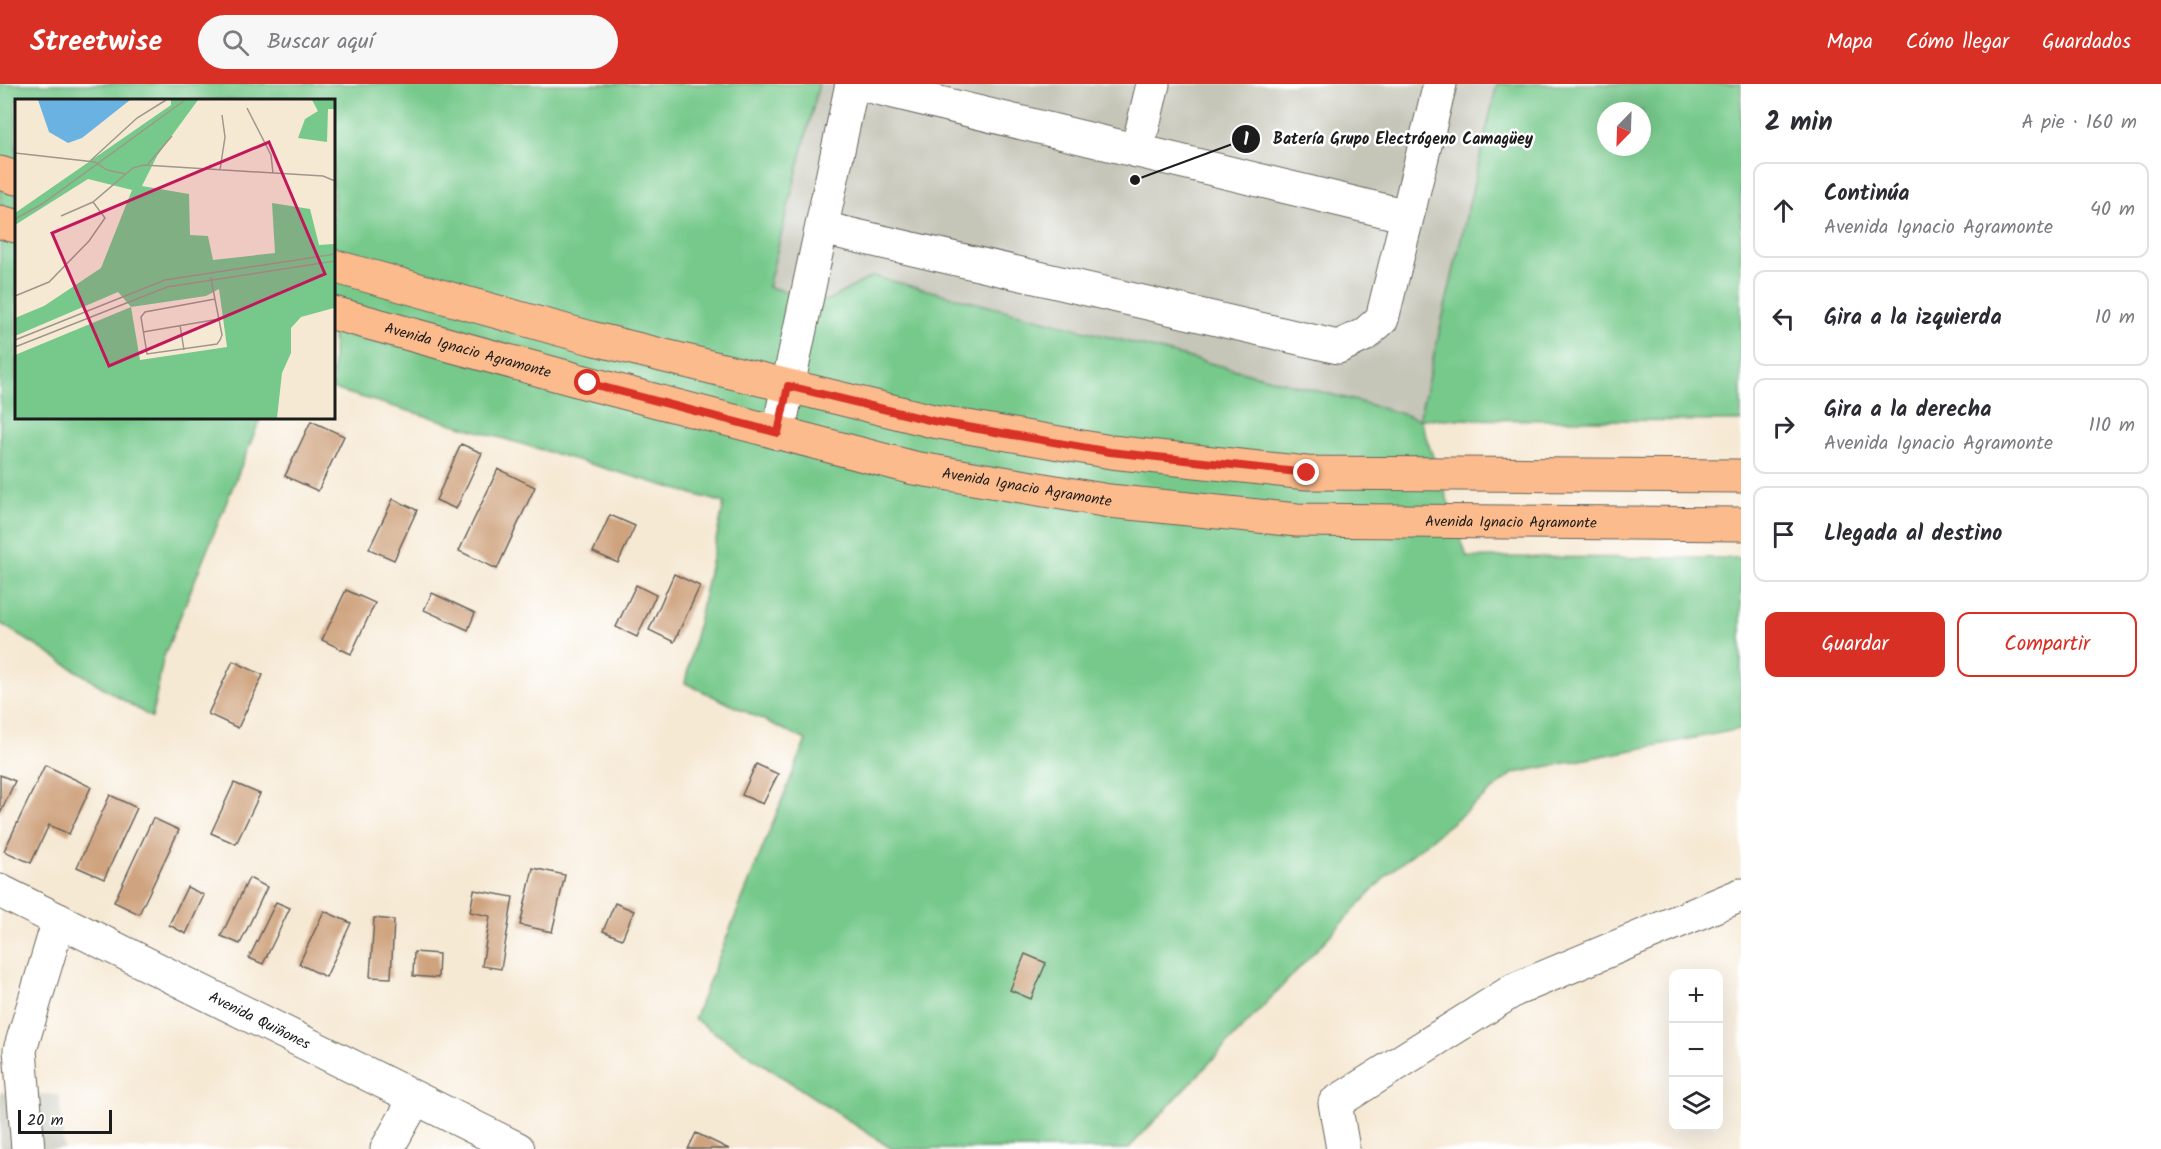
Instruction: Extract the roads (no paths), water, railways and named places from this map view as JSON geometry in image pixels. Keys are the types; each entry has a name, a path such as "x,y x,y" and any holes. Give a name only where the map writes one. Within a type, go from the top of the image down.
{"main road":[{"path":"0,173 15,178"},
{"path":"0,222 15,226"},
{"path":"334,266 591,338 933,421 1110,452 1307,473 1741,476"},
{"name":"Avenida Ignacio Agramonte","path":"334,313 914,468 1109,501 1297,520 1741,524"}],"street":[{"path":"778,433 852,84"},
{"path":"861,84 1407,216"},
{"path":"1137,151 1153,84"},
{"path":"822,228 1338,347 1364,335 1382,319 1440,84"},
{"name":"Avenida Quiñones","path":"0,891 518,1149"},
{"path":"1343,1149 1335,1103 1515,990 1741,895"},
{"path":"28,1149 20,1050 59,920"},
{"path":"387,1149 415,1099"}],"place":[{"name":"Batería Grupo Electrógeno Camagüey","path":"1135,180"}]}
